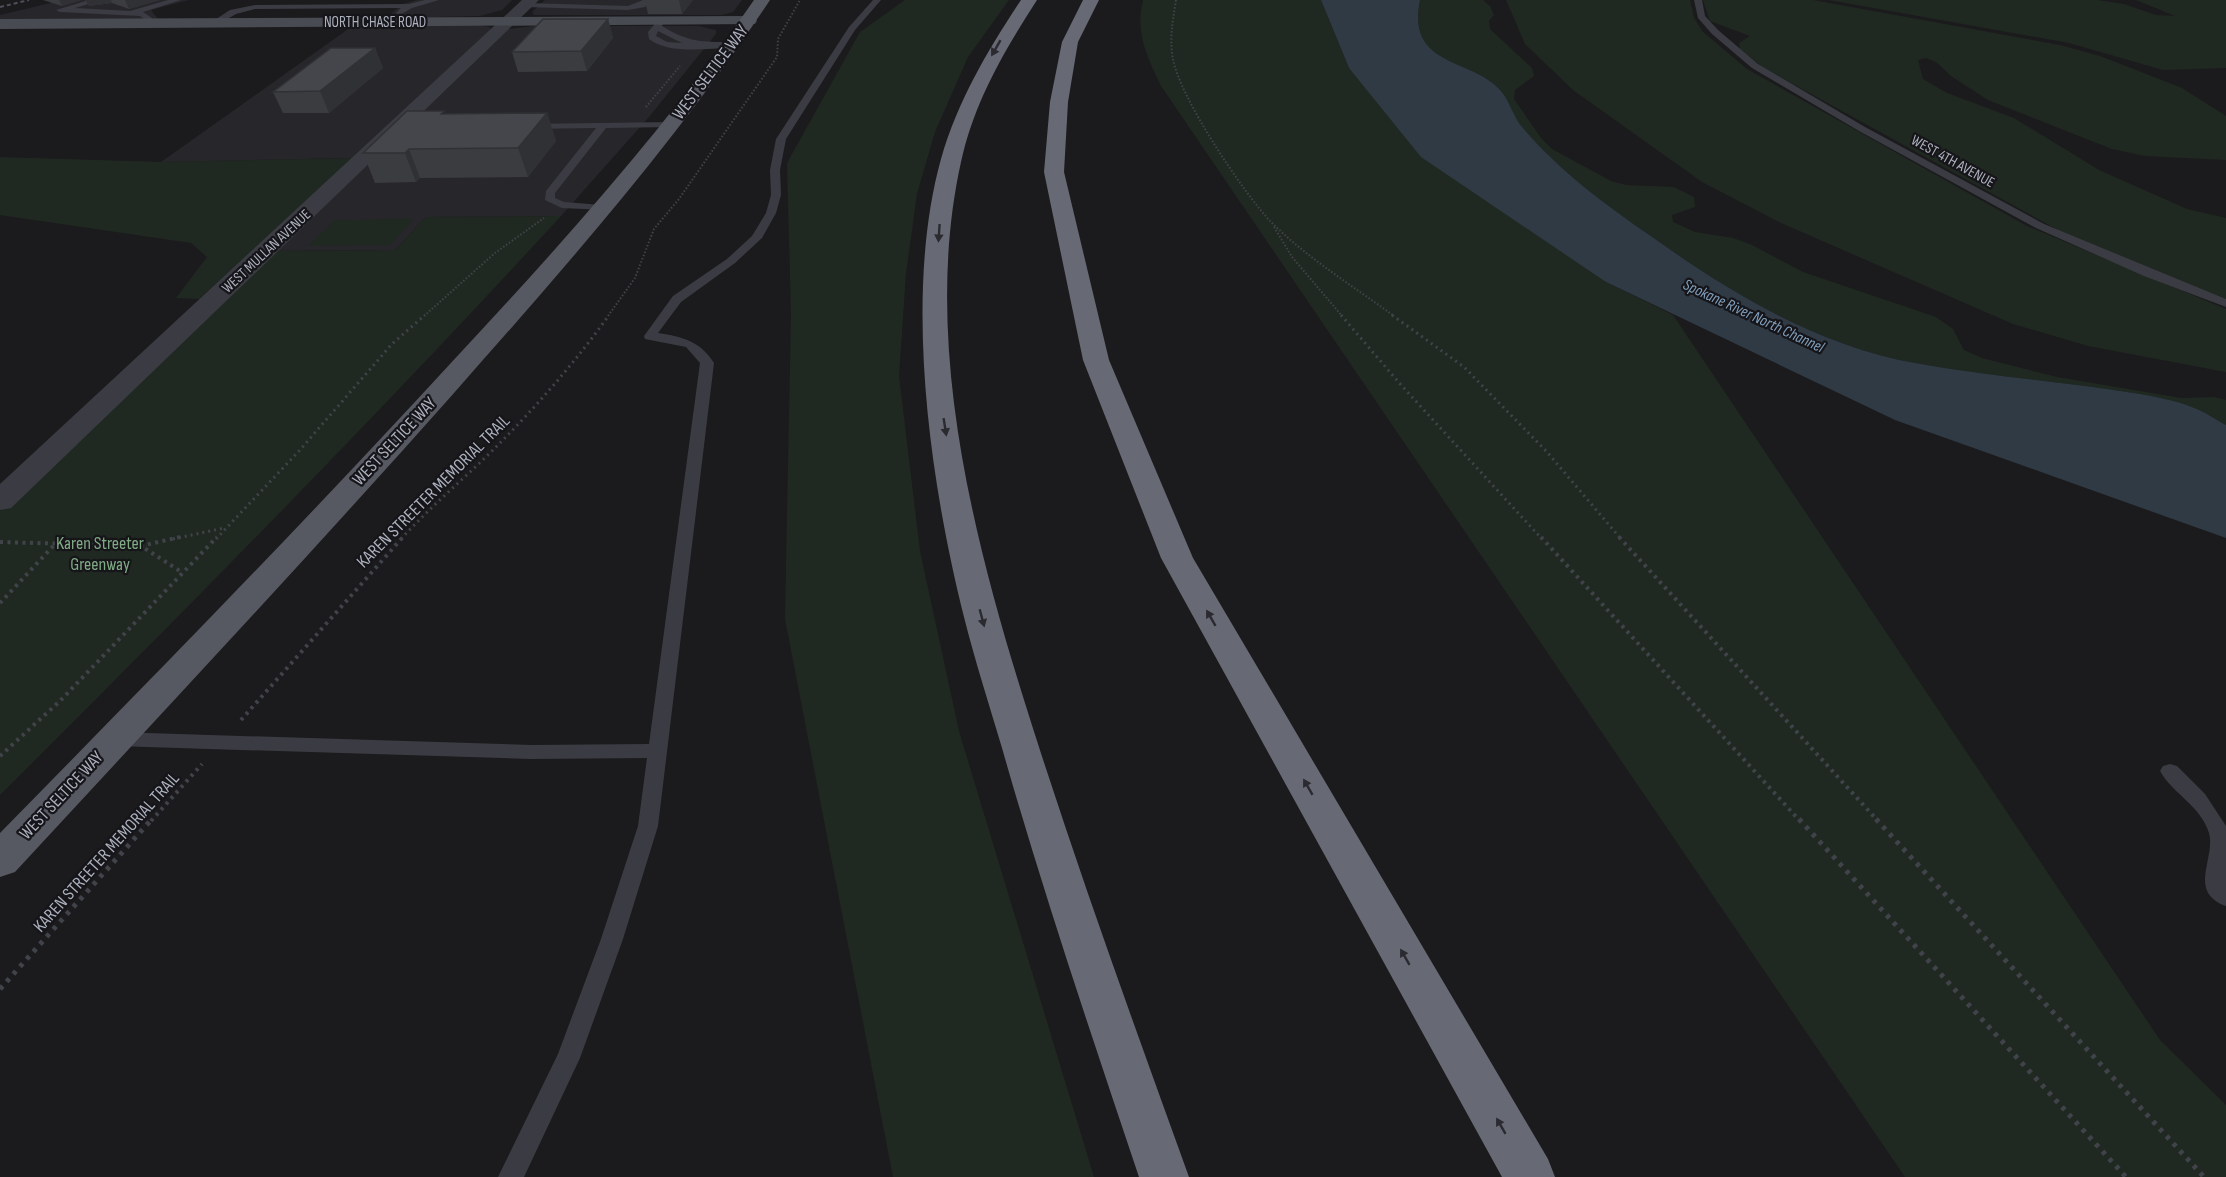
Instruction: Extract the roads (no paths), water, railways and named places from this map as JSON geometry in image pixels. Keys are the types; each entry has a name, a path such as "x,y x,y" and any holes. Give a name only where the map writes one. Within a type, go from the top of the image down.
{"highway":[{"path":"1029,0 984,70 958,135 948,172 940,214 934,314 937,374 960,524 981,618 1056,868 1164,1177"},
{"path":"1091,0 1070,42 1059,102 1054,172 1096,360 1177,558 1530,1177"}],"main road":[{"name":"WEST SELTICE WAY","path":"0,860 409,426 602,208 671,124 756,10"}],"street":[{"name":"NORTH CHASE ROAD","path":"0,24 139,18 214,23 388,22 521,9 615,21 660,24 756,10"},
{"name":"WEST MULLAN AVENUE","path":"0,501 404,127 521,9"}],"lane":[{"path":"98,0 60,10 94,11 139,18 177,0"},
{"path":"214,23 232,12 255,7 409,6 435,0"},
{"path":"521,9 569,0"},
{"path":"552,5 564,8 628,8 642,5 646,0"},
{"path":"511,1177 568,1058 612,939 648,826 707,363 701,350 687,342 650,336 677,299 731,261 756,238 771,213 776,195 775,170 781,140 852,29 877,0"},
{"name":"WEST 4TH AVENUE","path":"1698,0 1701,16 1714,32 1755,66 1862,129 2040,226 2148,273 2226,303"},
{"path":"94,11 125,3"},
{"path":"388,22 409,6"},
{"path":"615,21 628,8"},
{"path":"660,24 652,32 652,37 656,41 669,45 731,45"},
{"path":"512,126 671,124"},
{"path":"602,208 562,205 550,200 550,193 603,125"},
{"path":"115,739 531,753 659,751"},
{"path":"2170,771 2202,801 2220,835 2213,880 2219,892 2226,897"}],"water":[{"name":"Spokane River North Channel","path":"1321,0 1420,0 1418,22 1423,38 1432,50 1488,80 1501,91 1523,128 1582,185 1710,276 1742,296 1808,330 1878,355 1915,363 2159,398 2197,409 2226,425 2226,538 1895,420 1606,282 1421,157 1349,68"}],"railway":[{"path":"0,7 29,0"}],"park label":[{"name":"Karen Streeter Greenway","path":"100,553"}]}
